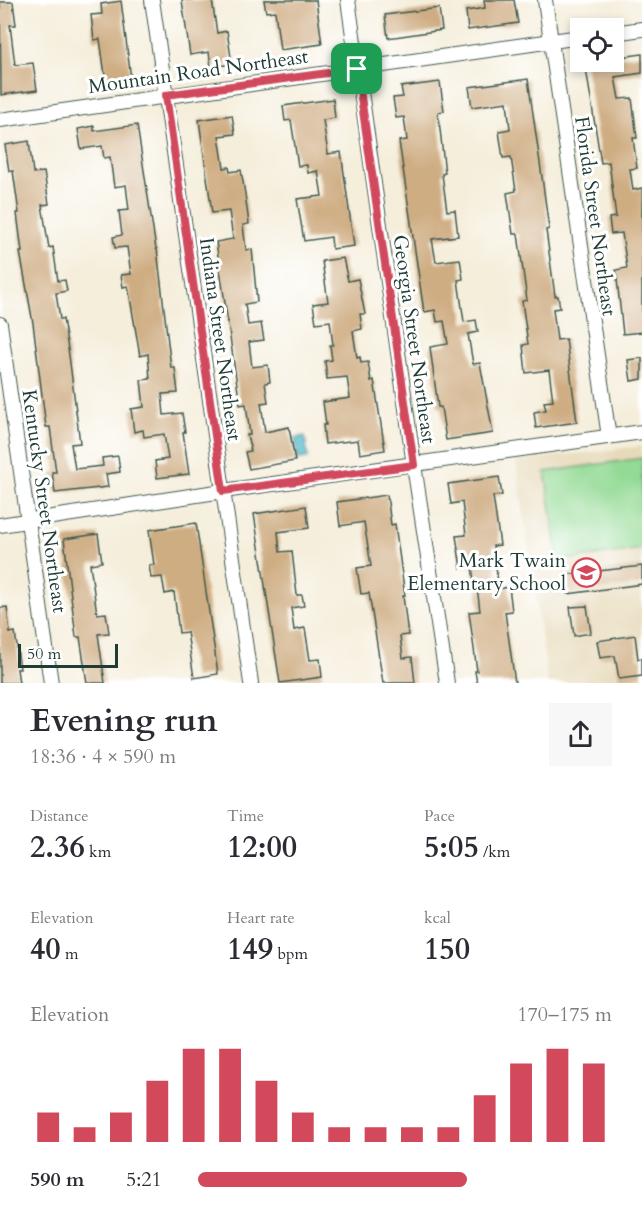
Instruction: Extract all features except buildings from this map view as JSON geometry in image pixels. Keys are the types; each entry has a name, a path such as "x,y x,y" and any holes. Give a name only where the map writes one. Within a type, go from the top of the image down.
{"street":[{"name":"Indiana Street Northeast","path":"152,0 251,683"},
{"name":"Georgia Street Northeast","path":"348,0 447,683"},
{"name":"Florida Street Northeast","path":"545,0 609,437"},
{"path":"624,32 642,29"},
{"name":"Mountain Road Northeast","path":"0,120 570,39"},
{"name":"Kentucky Street Northeast","path":"0,324 51,683"},
{"path":"0,525 642,432"}],"shaded area":[{"name":"Mark Twain Elementary School","path":"642,446 642,683 548,683 516,461"}],"green space":[{"path":"642,458 642,549 559,561 545,472"}],"water":[{"path":"305,436 308,458 298,459 295,438"}],"place":[{"name":"Mark Twain Elementary School","path":"587,572"}],"route":[{"path":"357,69 414,465 223,491 166,95 357,69"}]}
